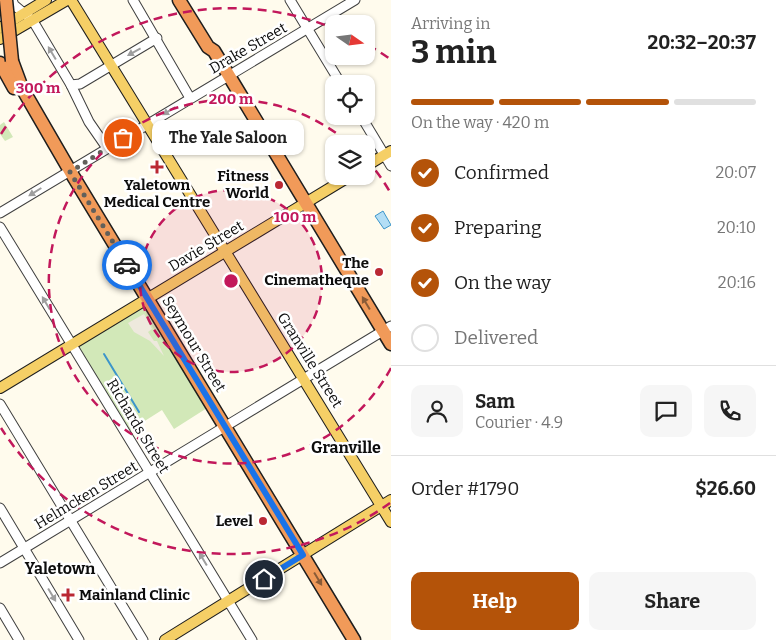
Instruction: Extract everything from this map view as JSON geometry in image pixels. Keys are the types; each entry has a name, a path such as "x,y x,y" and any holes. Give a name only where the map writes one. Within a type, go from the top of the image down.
{"highway":[{"path":"6,0 6,62 48,146 58,150"},
{"path":"179,0 208,47 214,51"},
{"path":"188,0 213,44 214,51 227,76 305,204 387,329 391,344"},
{"name":"Seymour Street","path":"6,62 70,172 354,640"}],"main road":[{"path":"0,39 29,17 46,0"},
{"path":"0,28 69,0"},
{"name":"Granville Street","path":"69,0 148,123 391,522"},
{"path":"375,161 388,153"},
{"name":"Davie Street","path":"0,388 336,185"},
{"path":"165,640 391,500"}],"street":[{"path":"12,0 14,5 29,17 71,84 89,122 107,148"},
{"path":"133,0 157,38 190,98"},
{"path":"290,0 335,75"},
{"name":"Drake Street","path":"0,213 355,0"},
{"path":"71,84 80,84 157,38"},
{"path":"368,125 388,153 391,166"},
{"name":"Richards Street","path":"0,227 252,640"},
{"name":"Helmcken Street","path":"0,564 387,329"},
{"path":"0,404 143,640"},
{"path":"0,508 79,640"},
{"path":"0,608 19,640"}],"green space":[{"path":"4,122 13,137 5,141 0,134 0,125"},
{"path":"142,308 147,309 207,408 174,429 162,410 129,431 79,349 81,345"}],"shaded area":[{"path":"144,314 152,329 148,332 154,341 157,341 164,356 150,341 134,332 128,323"}],"water":[{"path":"383,211 391,225 384,229 375,216"}],"waterway":[{"path":"104,354 139,412"}],"way so far":[{"path":"123,138 70,172 127,265"}],"place":[{"name":"The Yale Saloon","path":"123,138"},
{"name":"Yaletown Medical Centre","path":"157,167"},
{"name":"Fitness World","path":"279,185"},
{"name":"The Cinematheque","path":"379,272"},
{"name":"Level","path":"263,521"},
{"name":"Mainland Clinic","path":"68,595"}],"district":[{"name":"Granville","path":"346,447"},
{"name":"Yaletown","path":"60,568"}],"route":[{"path":"127,265 303,555 264,579"}]}
